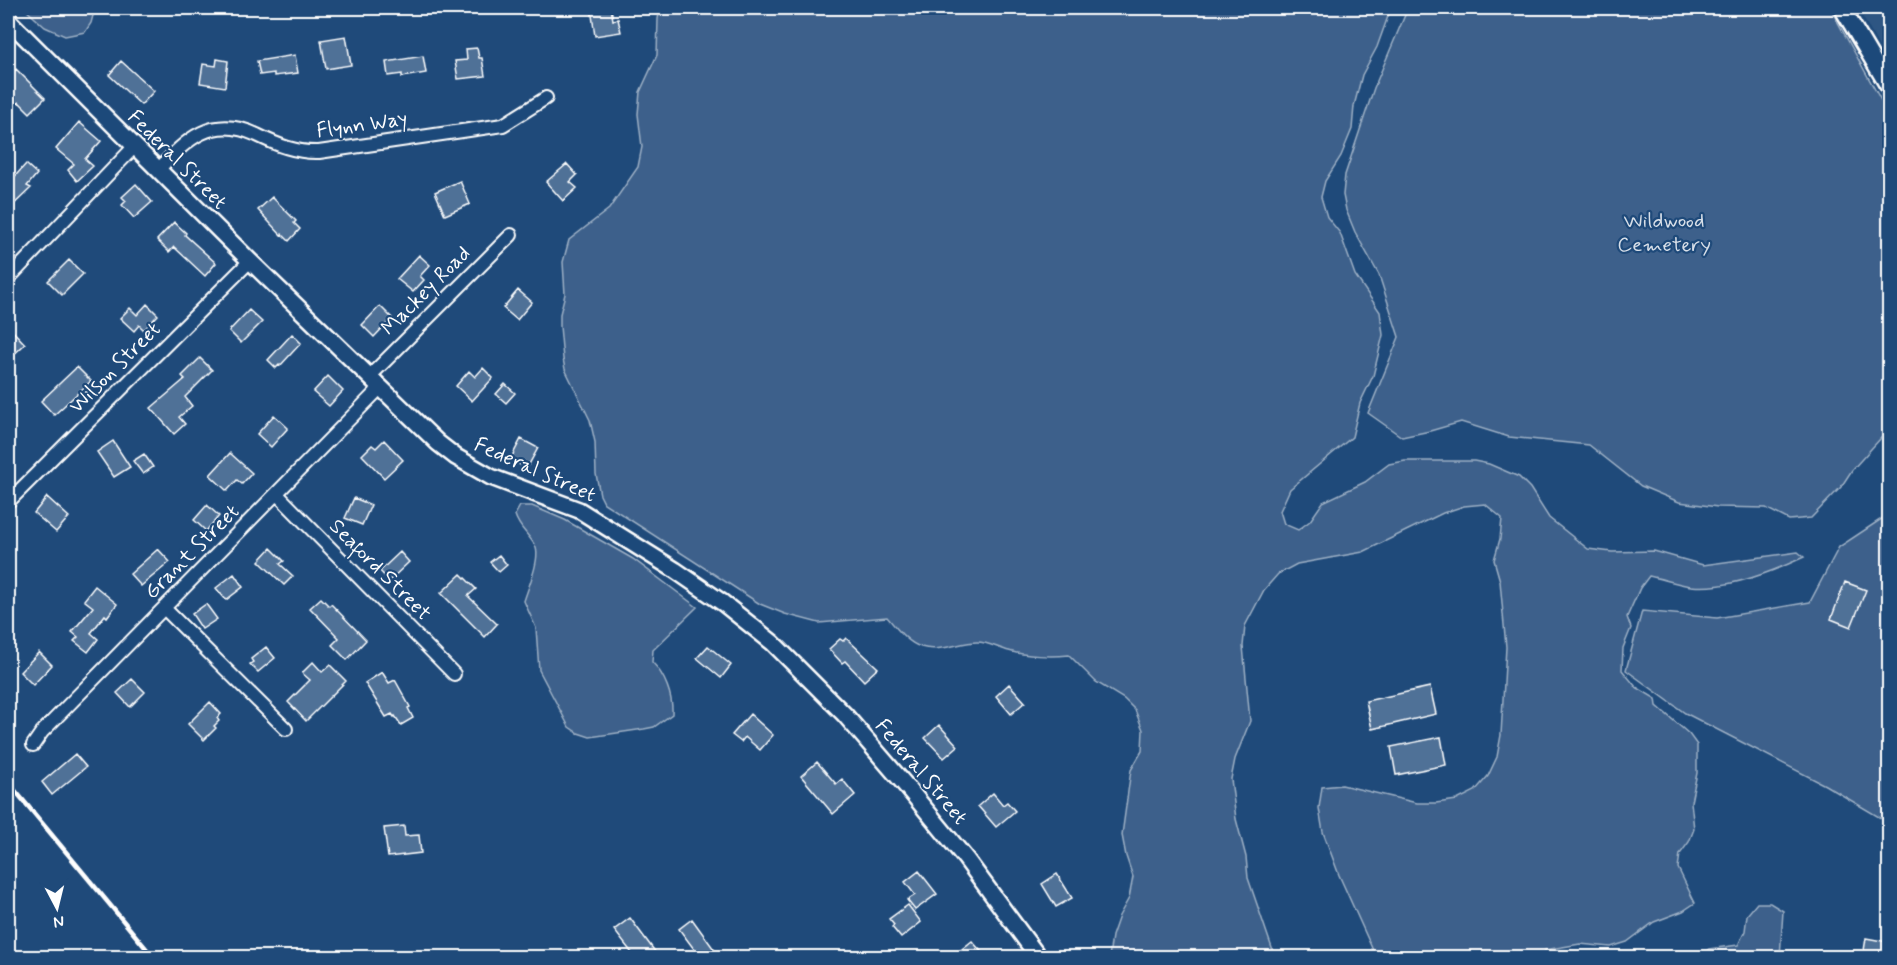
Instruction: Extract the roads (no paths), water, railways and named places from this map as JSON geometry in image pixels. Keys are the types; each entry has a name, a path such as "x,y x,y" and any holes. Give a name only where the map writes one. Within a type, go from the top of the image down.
{"street":[{"path":"1842,8 1890,89"},
{"name":"Federal Street","path":"9,25 438,443 456,457 491,477 579,510 675,570 723,603 773,643 845,715 908,787 966,859 1039,957"},
{"name":"Flynn Way","path":"158,170 181,145 192,137 220,127 242,129 299,151 319,152 503,124 546,98"},
{"path":"8,279 134,147"},
{"name":"Mackey Road","path":"370,376 511,234"},
{"name":"Wilson Street","path":"8,502 250,261"},
{"name":"Grant Street","path":"33,745 42,732 381,387"},
{"name":"Seaford Street","path":"277,494 454,674"},
{"path":"164,608 286,729"}],"railway":[{"path":"8,782 154,958"}],"park label":[{"name":"Wildwood Cemetery","path":"1664,233"}]}
